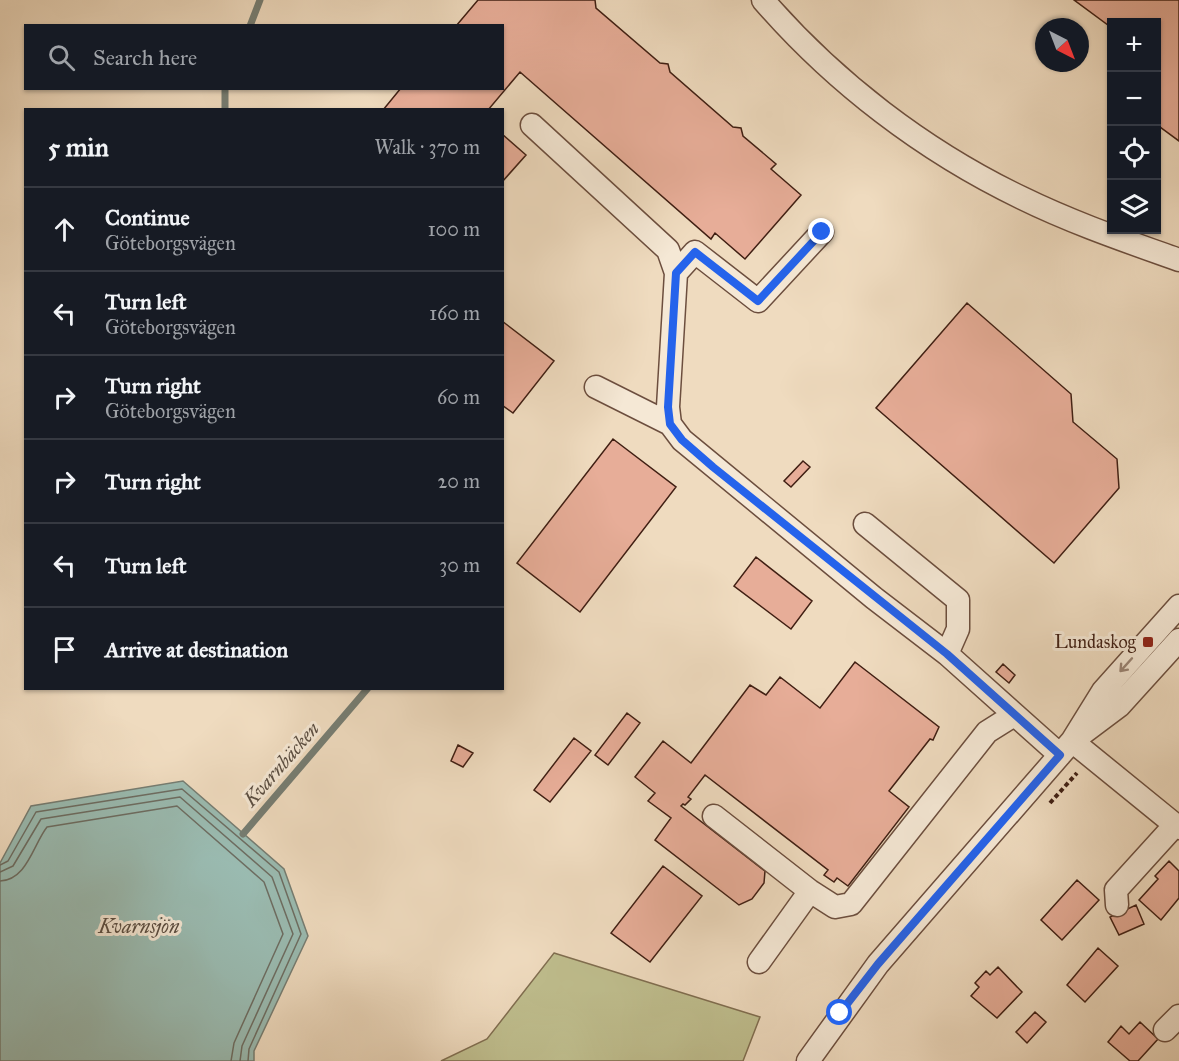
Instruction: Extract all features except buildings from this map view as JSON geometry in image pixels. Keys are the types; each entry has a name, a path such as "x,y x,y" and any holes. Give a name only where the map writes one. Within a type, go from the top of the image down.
{"street":[{"path":"763,0 832,70 914,136 1021,198 1080,225 1179,261"},
{"path":"532,125 668,250 676,273 668,379 670,424"},
{"path":"676,273 695,252 758,301 822,232"},
{"path":"1155,252 1179,253"},
{"path":"596,387 670,424 682,440 713,467 947,654 1014,715 1066,748 1177,827 1116,890 1117,905"},
{"path":"865,524 958,600 958,630 947,654"},
{"path":"808,1061 878,964 1066,748 1103,691 1179,606"},
{"path":"1066,748 1119,706 1179,640"},
{"path":"714,816 810,891 835,907 851,904 987,732 1014,715"},
{"path":"759,962 810,891"}],"shaded area":[{"path":"554,953 760,1017 743,1061 441,1061 487,1039"}],"water":[{"name":"Kvarnsjön","path":"183,781 284,869 308,936 254,1051 254,1061 0,1061 0,863 31,806"}],"waterway":[{"name":"Kvarnbäcken","path":"251,24 260,0"},
{"name":"Kvarnbäcken","path":"225,90 225,108"},
{"name":"Kvarnbäcken","path":"243,834 366,690"}],"place":[{"name":"Lundaskog","path":"1148,642"}],"route":[{"path":"822,232 758,301 695,252 676,273 668,379 670,424 682,440 713,467 874,598 947,654 1060,755 878,964 840,1013"}]}
